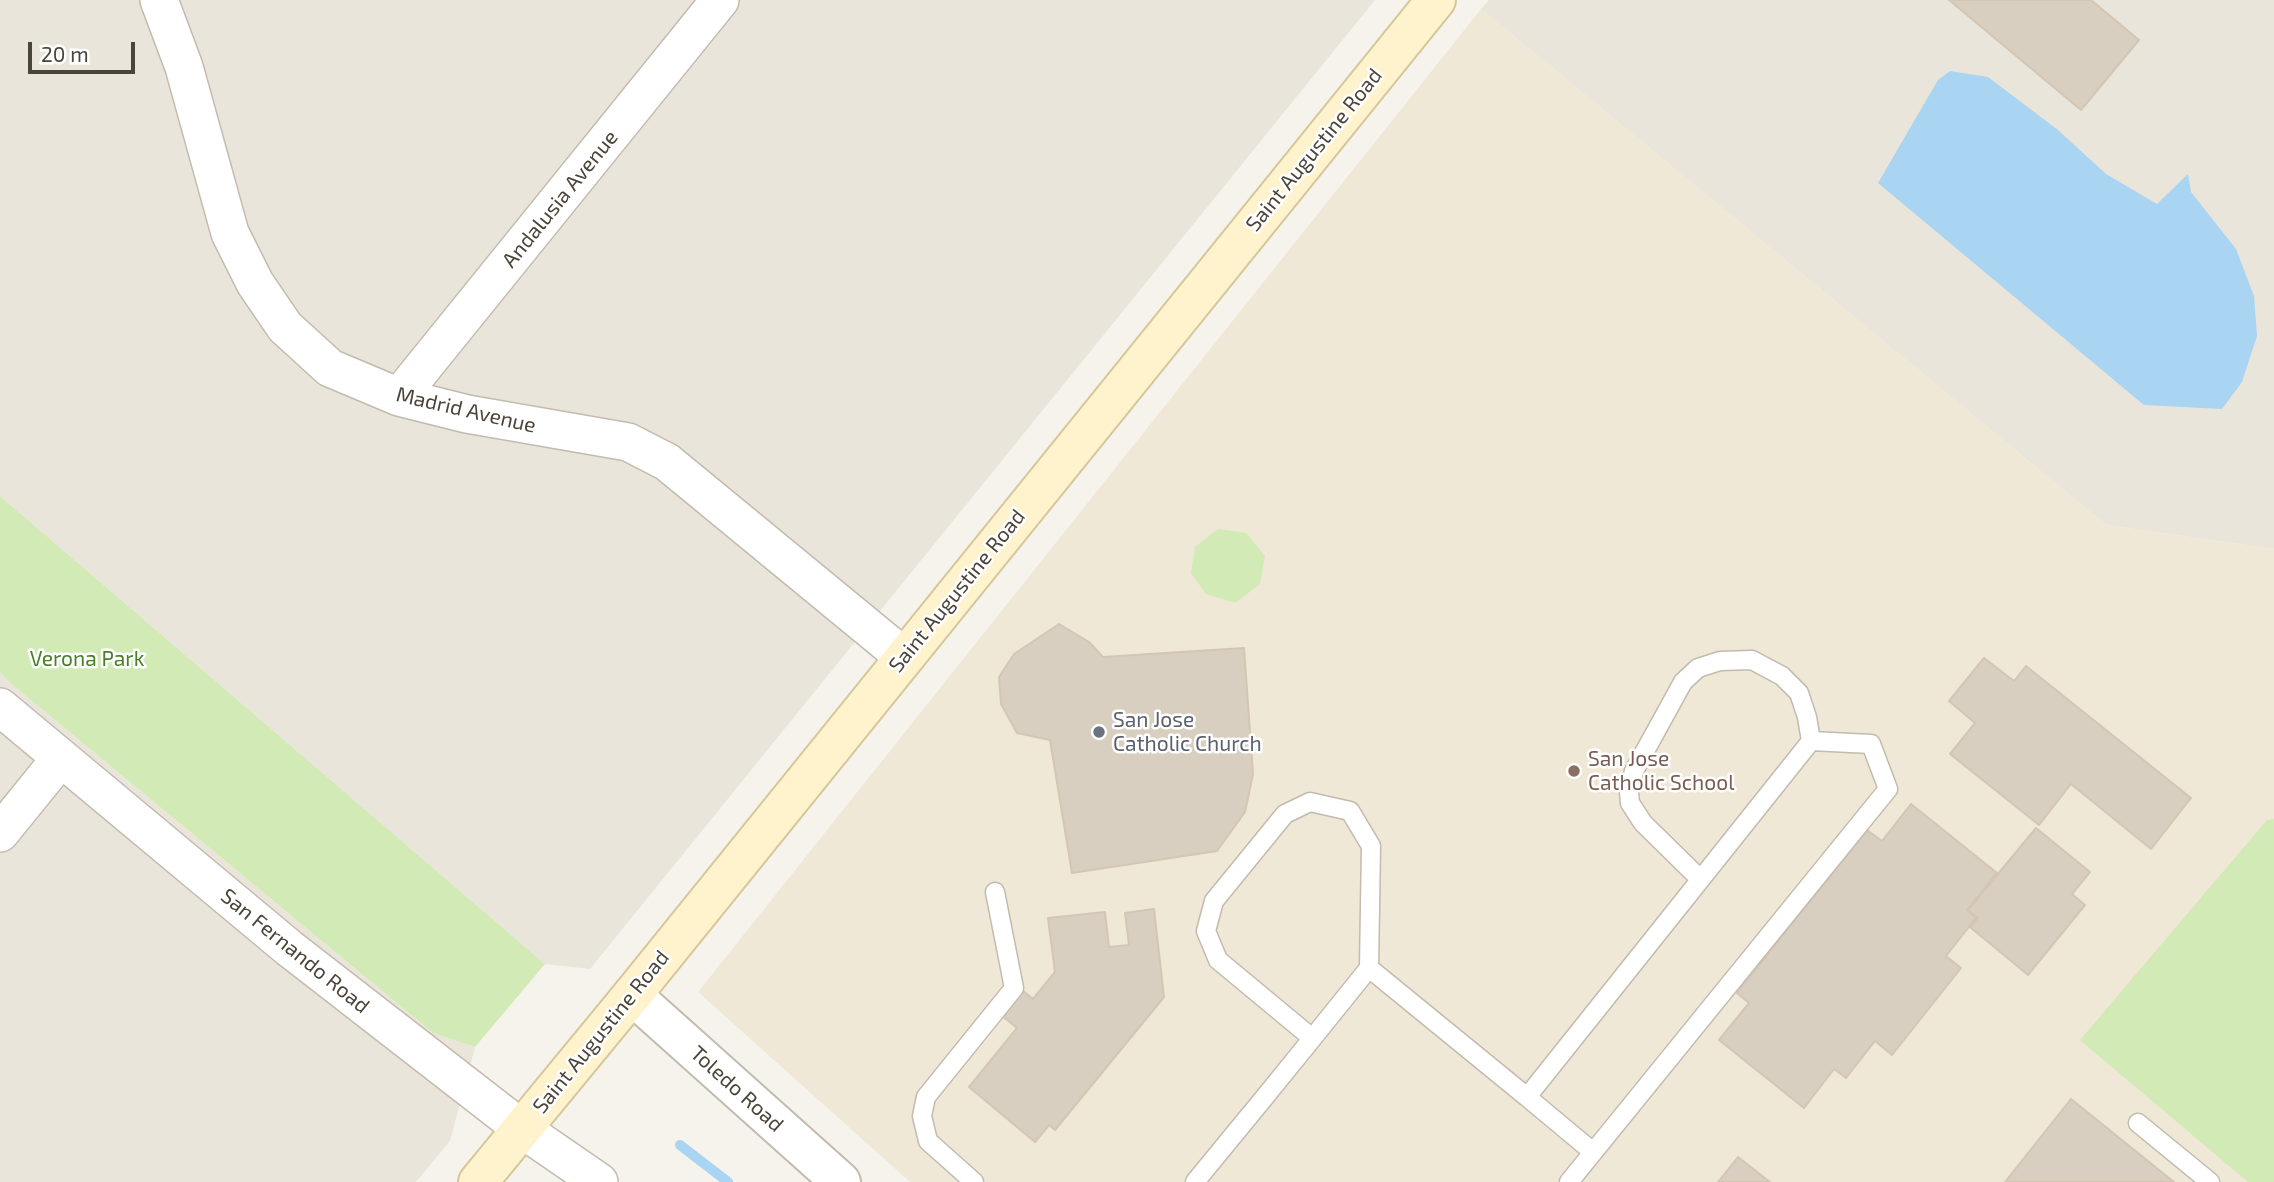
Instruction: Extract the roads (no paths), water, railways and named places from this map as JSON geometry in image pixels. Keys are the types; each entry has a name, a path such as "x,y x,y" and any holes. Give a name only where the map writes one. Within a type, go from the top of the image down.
{"main road":[{"name":"Saint Augustine Road","path":"478,1182 1436,0"}],"street":[{"name":"Madrid Avenue","path":"159,0 184,67 230,233 255,283 285,327 330,368 400,397 467,414 628,443 667,462 904,657"},
{"name":"Andalusia Avenue","path":"400,397 720,0"},
{"name":"San Fernando Road","path":"0,707 289,948 522,1129 599,1182"},
{"path":"0,833 60,759"},
{"name":"Toledo Road","path":"632,995 841,1182"}],"lane":[{"path":"1527,1097 1811,741 1799,693 1782,676 1752,660 1720,661 1698,668 1683,682 1634,771 1629,792 1630,803 1643,823 1700,879"},
{"path":"1569,1182 1888,789 1871,744 1811,741"},
{"path":"1195,1182 1369,968 1371,846 1350,811 1310,802 1285,814 1214,901 1206,931 1218,961 1312,1038"},
{"path":"974,1182 928,1141 922,1116 926,1097 1014,988 995,892"},
{"path":"1369,968 1593,1152"},
{"path":"2138,1122 2210,1182"}],"water":[{"path":"1950,71 1988,77 2058,130 2106,174 2157,204 2188,174 2191,192 2236,249 2254,296 2257,336 2242,382 2222,409 2144,405 1878,183 1938,80"}],"waterway":[{"path":"680,1145 728,1182"}],"place":[{"name":"San Jose Catholic Church","path":"1099,732"},
{"name":"San Jose Catholic School","path":"1574,771"}],"park label":[{"name":"Verona Park","path":"87,659"}]}
